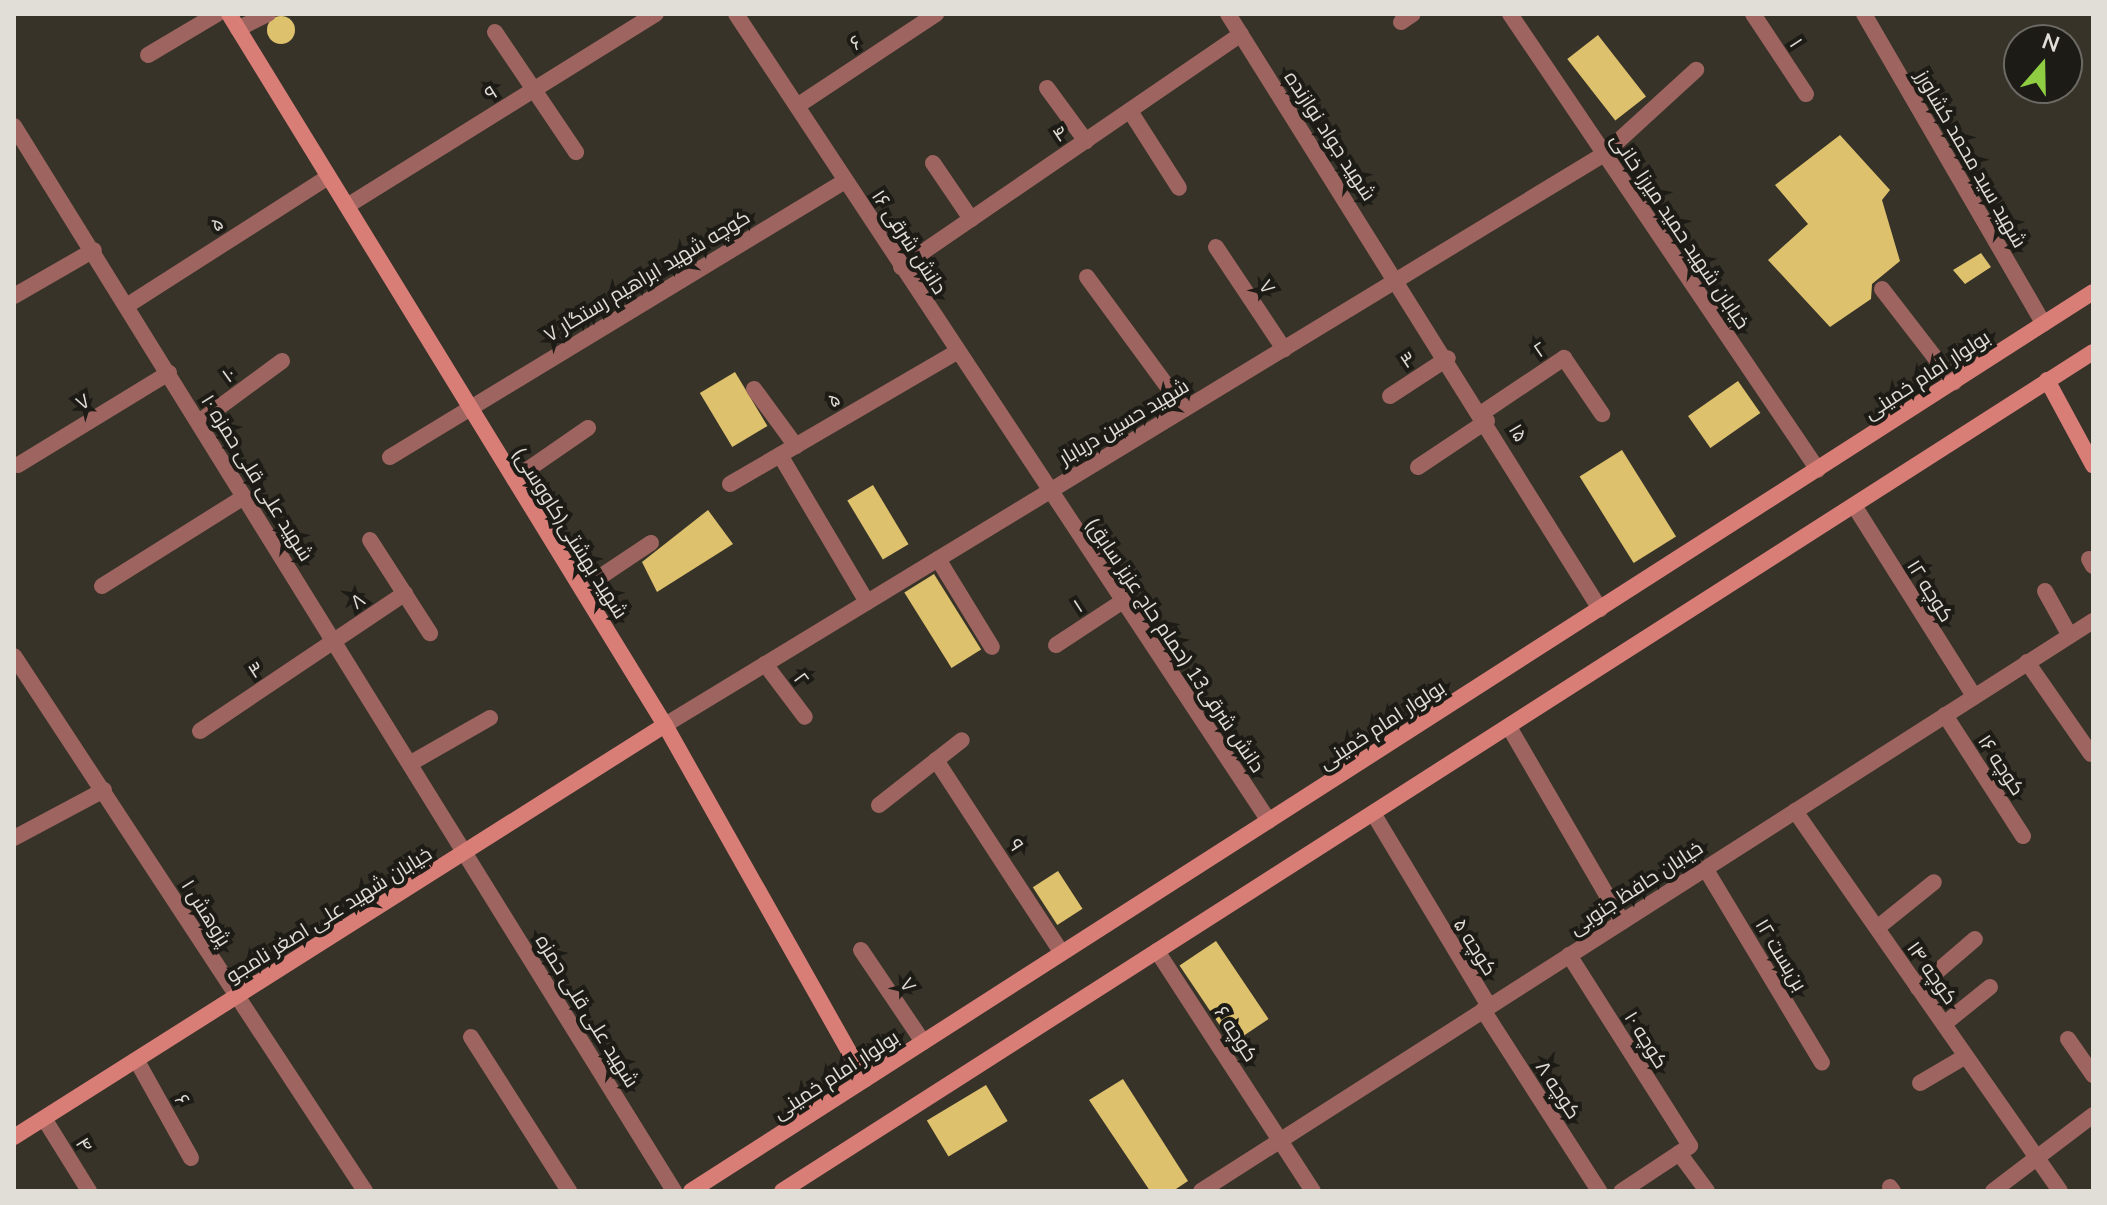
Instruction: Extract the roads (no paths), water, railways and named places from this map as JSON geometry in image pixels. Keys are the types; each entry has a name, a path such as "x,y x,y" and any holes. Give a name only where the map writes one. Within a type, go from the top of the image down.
{"main road":[{"name":"شهید بهشتی(کاووسی)","path":"229,14 665,725 865,1080"},
{"name":"بولوار امام خمینی","path":"691,1191 2093,292"},
{"path":"782,1191 2093,352"},
{"path":"2047,380 2093,465"},
{"name":"خیابان شهید علی اصغر نامجو","path":"14,1137 665,725"}],"street":[{"path":"148,55 217,14"},
{"path":"238,29 268,14"},
{"name":"دانش شرقی ۱۶","path":"736,14 1048,492"},
{"name":"۶","path":"797,106 936,14"},
{"name":"شهید جواد نوازنده","path":"1228,14 1399,279"},
{"name":"خیابان شهید حمید میرزا خانی","path":"1510,14 1818,470"},
{"name":"۱","path":"1753,14 1806,94"},
{"name":"شهید سید محمد کشاورز","path":"1864,14 2044,324"},
{"name":"۹","path":"347,206 652,15"},
{"path":"495,32 576,152"},
{"name":"۴","path":"901,267 1241,34"},
{"path":"1604,154 1696,70"},
{"path":"1047,88 1086,141"},
{"path":"1130,111 1179,188"},
{"name":"شهید علی قلی حمزه ۱۰","path":"14,126 19,146 94,250 244,497 466,851"},
{"name":"شهید حسین دریابار","path":"665,725 1604,154"},
{"path":"933,163 971,219"},
{"name":"۵","path":"128,305 328,177"},
{"name":"کوچه شهید ابراهیم رستگار ۷","path":"390,457 469,406 845,181"},
{"name":"۷","path":"1216,247 1284,349"},
{"path":"14,296 94,250"},
{"path":"1087,277 1184,409"},
{"name":"۱۵","path":"1399,279 1600,609"},
{"path":"1882,289 1954,382"},
{"name":"۵","path":"730,484 957,352"},
{"name":"۳","path":"1390,396 1448,358"},
{"name":"۲","path":"1485,417 1564,358 1602,414"},
{"name":"۱۰","path":"199,422 282,361"},
{"name":"۷","path":"18,465 169,373"},
{"path":"754,389 796,446"},
{"path":"1418,467 1485,417"},
{"path":"514,479 588,428"},
{"path":"780,455 867,602"},
{"name":"دانش شرقی13 (حمام حاج عزیز سابق)","path":"1048,492 1269,821"},
{"path":"102,586 244,497"},
{"name":"کوچه ۱۲","path":"1855,507 1974,696"},
{"path":"370,540 430,633"},
{"path":"582,589 651,543"},
{"path":"938,559 992,647"},
{"path":"2045,591 2070,636"},
{"name":"۸","path":"335,642 405,593"},
{"name":"۱","path":"1056,645 1123,601"},
{"name":"خیابان حافظ جنوبی","path":"1201,1191 2093,621"},
{"name":"۳","path":"200,731 335,642"},
{"name":"پژوهش ۱","path":"14,656 365,1191"},
{"path":"2027,662 2091,754"},
{"name":"۲","path":"765,664 805,717"},
{"name":"کوچه ۱۶","path":"1945,715 2023,836"},
{"path":"411,763 490,718"},
{"path":"1509,727 1559,819 1622,921"},
{"path":"879,805 962,740"},
{"name":"۹","path":"936,760 1062,953"},
{"path":"14,838 104,790"},
{"name":"کوچه ۱۴","path":"1795,811 2060,1191"},
{"name":"کوچه ۵","path":"1373,813 1486,1008"},
{"name":"شهید علی قلی حمزه","path":"466,851 674,1191"},
{"name":"بن‌بست ۱۲","path":"1705,868 1822,1063"},
{"path":"1877,928 1934,882"},
{"path":"1918,988 1975,939"},
{"name":"۷","path":"861,950 923,1042"},
{"name":"کوچه ۶","path":"1157,951 1313,1191"},
{"name":"کوچه ۱۰","path":"1569,955 1707,1191"},
{"path":"1944,1024 1990,987"},
{"name":"کوچه ۸","path":"1486,1008 1599,1191"},
{"path":"471,1037 569,1191"},
{"path":"2068,1039 2093,1075"},
{"path":"1920,1083 1966,1056"},
{"name":"۶","path":"137,1061 191,1158"},
{"path":"1993,1191 2093,1115"},
{"name":"۴","path":"45,1120 89,1191"},
{"path":"1622,1191 1684,1150"}]}
